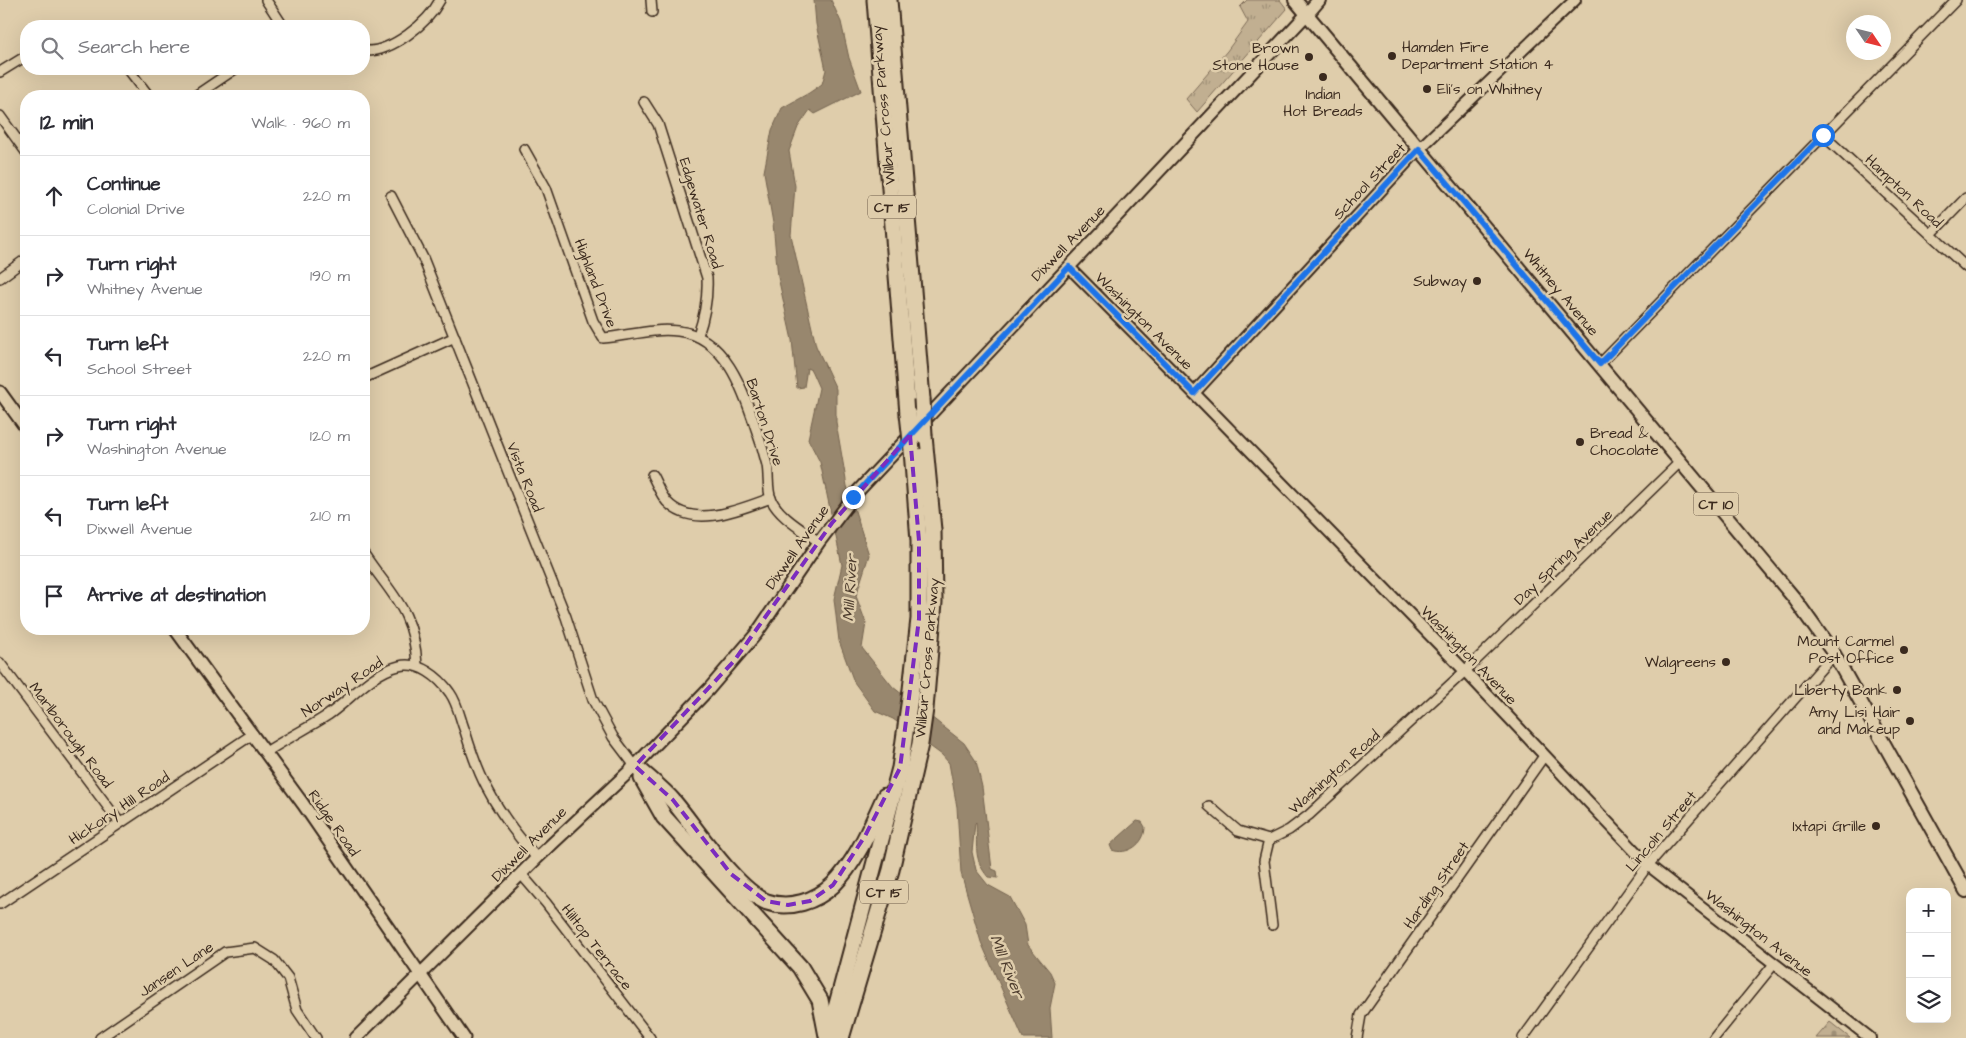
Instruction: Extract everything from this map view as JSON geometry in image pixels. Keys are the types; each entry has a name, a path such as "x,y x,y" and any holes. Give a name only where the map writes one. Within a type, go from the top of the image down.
{"highway":[{"name":"Wilbur Cross Parkway","path":"828,1038 900,768 919,619 919,541 875,0"},
{"name":"Wilbur Cross Parkway","path":"841,1038 891,870 920,744 925,709 934,602 933,530 889,0"},
{"path":"635,766 673,800 731,874 766,902 788,905 810,901 833,885 851,862 900,768"},
{"path":"635,766 664,816 800,967 820,1000 828,1038"}],"main road":[{"name":"Whitney Avenue","path":"1295,0 1794,598 1834,654 1966,891"},
{"name":"Dixwell Avenue","path":"356,1038 537,858 635,766 734,661 756,634 832,523 853,497 1319,0"},
{"path":"0,392 20,420"},
{"name":"Ridge Road","path":"179,635 266,752 464,1038"}],"street":[{"path":"266,0 279,20"},
{"path":"370,52 391,46 417,27 435,10 440,0"},
{"path":"652,0 652,12"},
{"name":"School Street","path":"1194,393 1419,149 1575,0"},
{"path":"1600,364 1956,0"},
{"path":"0,72 20,60"},
{"path":"132,75 144,90"},
{"path":"204,90 226,75"},
{"name":"Edgewater Road","path":"644,102 658,124 707,278 706,308 698,335"},
{"path":"0,116 20,144"},
{"name":"Hampton Road","path":"1823,135 1966,267"},
{"name":"Highland Drive","path":"524,149 546,188 593,321 603,338 660,330 698,335"},
{"name":"Vista Road","path":"391,196 423,258 566,617 593,700 613,737 635,766"},
{"path":"1931,234 1966,198"},
{"path":"0,278 20,263"},
{"name":"Washington Avenue","path":"1069,267 1465,671 1648,865 1870,1038"},
{"name":"Barton Drive","path":"698,335 729,364 741,387 767,464 771,498"},
{"path":"370,375 454,337"},
{"name":"Day Spring Avenue","path":"1465,671 1680,462"},
{"path":"652,475 661,494 668,503 681,512 693,515 712,515 771,498 778,509 819,542"},
{"path":"370,563 381,580 400,602 410,622 416,647 417,665 436,678 450,693 457,706 472,756 487,788 506,819 537,858"},
{"name":"Lincoln Street","path":"1523,1038 1648,865 1834,654"},
{"name":"Marlborough Road","path":"0,663 120,823"},
{"name":"Norway Road","path":"266,752 328,714 386,671 400,666 417,665"},
{"name":"Washington Road","path":"1269,840 1289,830 1308,815 1465,671"},
{"name":"Hickory Hill Road","path":"0,904 253,734"},
{"name":"Harding Street","path":"1357,1035 1361,1015 1544,756"},
{"path":"1210,806 1238,831 1269,840 1264,862 1272,926"},
{"name":"Hilltop Terrace","path":"522,874 650,1038"},
{"name":"Jansen Lane","path":"100,1038 225,952 255,948 274,960 288,978 297,1010 316,1038"},
{"path":"1714,1038 1774,964"}],"highlighted area":[{"path":"910,435 919,541 919,619 900,768 865,836 833,885 810,901 788,905 766,901 731,874 673,800 635,766 734,661 832,523"}],"green space":[{"path":"1247,0 1280,0 1287,9 1197,112 1186,99 1227,51 1248,22 1240,7"},
{"path":"1830,1022 1850,1038 1816,1038"}],"water":[{"name":"Mill River","path":"814,0 831,0 841,22 849,58 861,91 815,114 810,110 798,127 789,151 795,186 791,235 816,346 836,389 836,422 847,486 869,555 856,596 866,623 862,648 893,687 964,743 976,761 982,787 992,869 997,871 998,878 988,877 980,863 977,851 976,822 972,852 976,870 988,885 1010,897 1025,925 1028,945 1050,972 1055,983 1050,1008 1052,1038 1023,1038 981,942 961,873 957,807 949,763 942,755 893,719 875,711 854,682 839,641 834,599 842,565 820,462 808,439 819,388 811,370 807,368 804,387 797,388 792,340 778,277 773,223 764,172 772,130 782,108 822,84 826,70 816,24"},
{"path":"1137,821 1142,822 1145,827 1139,843 1129,850 1112,850 1110,845"}],"place":[{"name":"Hamden Fire Department Station 4","path":"1392,56"},
{"name":"Brown Stone House","path":"1309,57"},
{"name":"Indian Hot Breads","path":"1323,77"},
{"name":"Eli's on Whitney","path":"1427,89"},
{"name":"Subway","path":"1477,281"},
{"name":"Bread & Chocolate","path":"1580,442"},
{"name":"Mount Carmel Post Office","path":"1904,650"},
{"name":"Walgreens","path":"1726,662"},
{"name":"Liberty Bank","path":"1897,690"},
{"name":"Amy Lisi Hair and Makeup","path":"1910,721"},
{"name":"Ixtapi Grille","path":"1876,826"}],"route":[{"path":"853,497 1069,267 1194,393 1419,149 1600,364 1823,135"}]}
